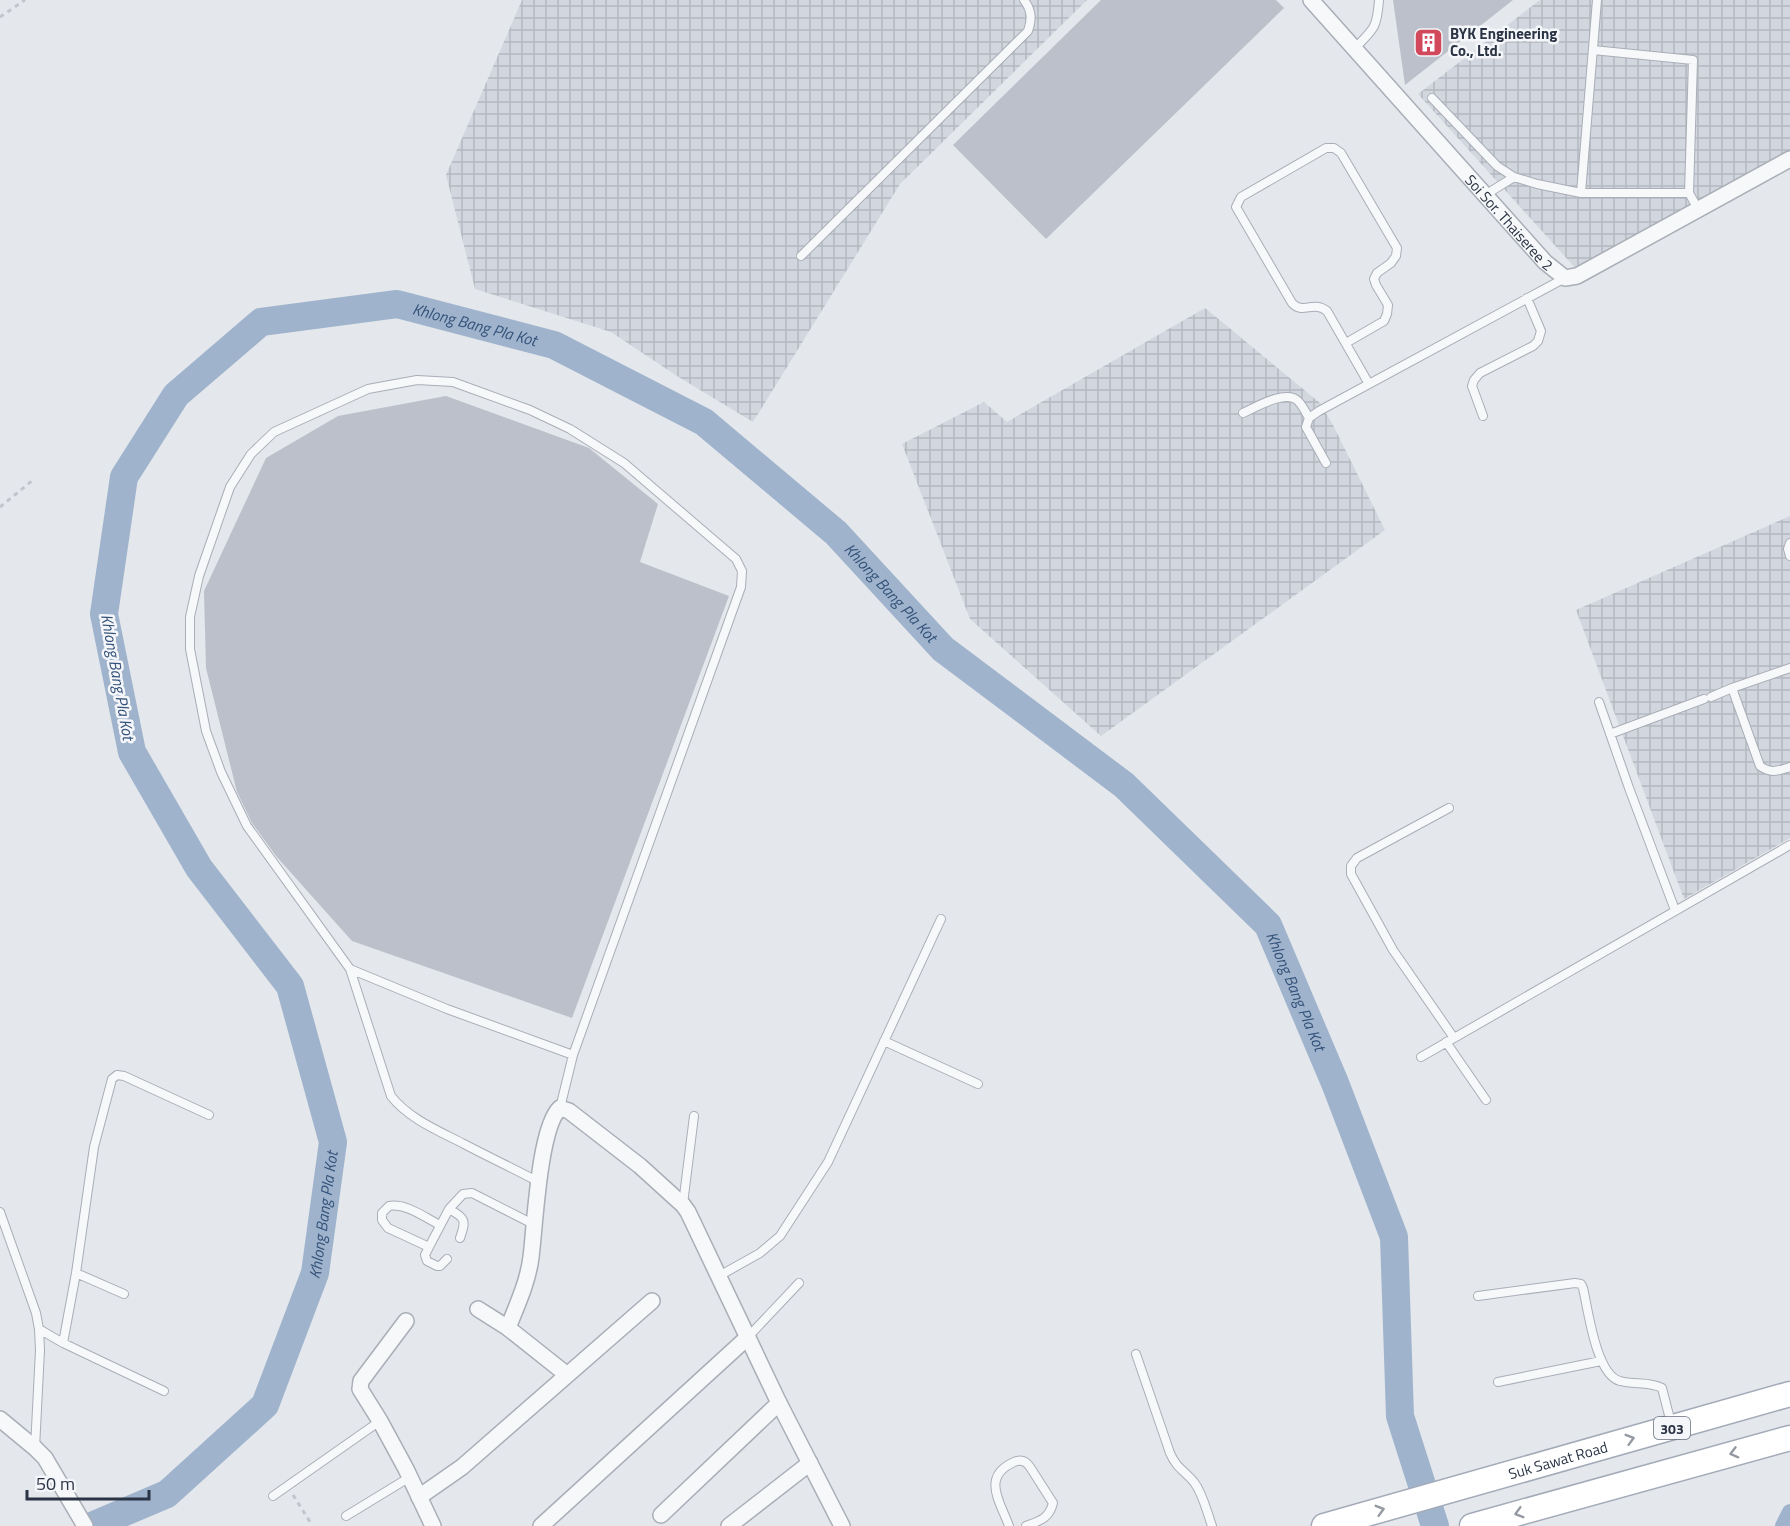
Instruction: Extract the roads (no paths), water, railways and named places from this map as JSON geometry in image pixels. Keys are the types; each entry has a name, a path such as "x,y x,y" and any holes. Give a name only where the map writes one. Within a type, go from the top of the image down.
{"main road":[{"name":"Suk Sawat Road","path":"1324,1526 1790,1394"},
{"path":"1472,1526 1790,1438"}],"street":[{"name":"Soi Sor. Thaiseree 2","path":"1311,0 1484,195 1545,262 1564,278 1577,276 1790,159"},
{"path":"508,1328 525,1284 531,1258 533,1224 549,1128 554,1113 560,1108 569,1111 622,1152 683,1205 694,1221 779,1403 842,1526"},
{"path":"419,1497 462,1467 652,1301"},
{"path":"478,1310 508,1328 566,1374"},
{"path":"406,1320 361,1381 360,1389 410,1477 434,1526"},
{"path":"541,1526 748,1337"},
{"path":"660,1515 779,1403"},
{"path":"0,1419 45,1458 85,1526"},
{"path":"729,1526 810,1462"}],"lane":[{"path":"801,256 1028,31 1032,19 1029,7 1024,0"},
{"path":"1355,48 1374,29 1379,0"},
{"path":"1581,193 1597,0"},
{"path":"1593,50 1694,60 1689,194 1698,209"},
{"path":"1432,98 1497,166 1514,177 1581,193 1689,194"},
{"path":"1346,343 1384,321 1388,305 1374,279 1377,273 1391,263 1396,256 1397,248 1341,153 1334,148 1326,148 1241,196 1236,207 1295,307 1320,306 1327,311 1369,384"},
{"path":"1484,195 1514,177"},
{"path":"1326,463 1306,428 1309,418 1564,278"},
{"path":"1483,416 1472,386 1474,380 1480,373 1533,346 1538,341 1541,332 1527,298"},
{"path":"539,1182 433,1128 405,1111 391,1096 350,969 247,826 221,772 206,732 190,649 190,617 199,576 230,487 251,454 274,432 368,390 417,380 453,382 530,410 570,429 624,464 736,559 742,571 741,587 573,1055 560,1108"},
{"path":"1243,413 1281,397 1289,396 1297,400 1309,418"},
{"path":"1790,543 1788,549 1790,556"},
{"path":"1610,734 1790,668"},
{"path":"1732,688 1760,766 1767,771 1777,771 1790,766"},
{"path":"1599,702 1675,910"},
{"path":"1449,808 1357,858 1351,866 1351,874 1393,950 1486,1100"},
{"path":"1421,1057 1790,844"},
{"path":"718,1276 760,1253 780,1236 828,1162 941,919"},
{"path":"350,969 447,1009 573,1055"},
{"path":"884,1041 978,1084"},
{"path":"63,1343 76,1274 94,1146 112,1079 117,1075 124,1076 209,1115"},
{"path":"683,1205 693,1116"},
{"path":"447,1259 440,1266 427,1261 425,1255 449,1209 463,1194 472,1194 533,1224"},
{"path":"429,1247 388,1227 382,1220 382,1213 388,1206 395,1205 404,1207 440,1225"},
{"path":"449,1209 461,1215 464,1220 465,1225 460,1238"},
{"path":"0,1212 36,1313 39,1329 35,1448"},
{"path":"76,1274 124,1293"},
{"path":"748,1337 799,1283"},
{"path":"1478,1296 1581,1284 1601,1361 1610,1374 1621,1382 1656,1384 1662,1388 1672,1428"},
{"path":"39,1329 63,1343 165,1391"},
{"path":"1136,1354 1170,1453 1175,1464 1201,1493 1212,1526"},
{"path":"1498,1382 1601,1361"},
{"path":"273,1496 380,1422"},
{"path":"1009,1526 994,1486 995,1478 1011,1463 1019,1460 1027,1463 1053,1503 1046,1518 1026,1526"},
{"path":"346,1516 410,1477"}],"waterway":[{"name":"Khlong Bang Pla Kot","path":"92,1526 167,1494 265,1405 315,1273 333,1142 290,986 199,868 132,752 104,614 124,477 176,395 261,322 397,304 554,345 704,422 836,533 943,649 1124,785 1268,925 1335,1083 1394,1237 1400,1416 1435,1526"},
{"path":"1783,1526 1790,1512"}],"place":[{"name":"BYK Engineering Co., Ltd.","path":"1429,42"}]}
